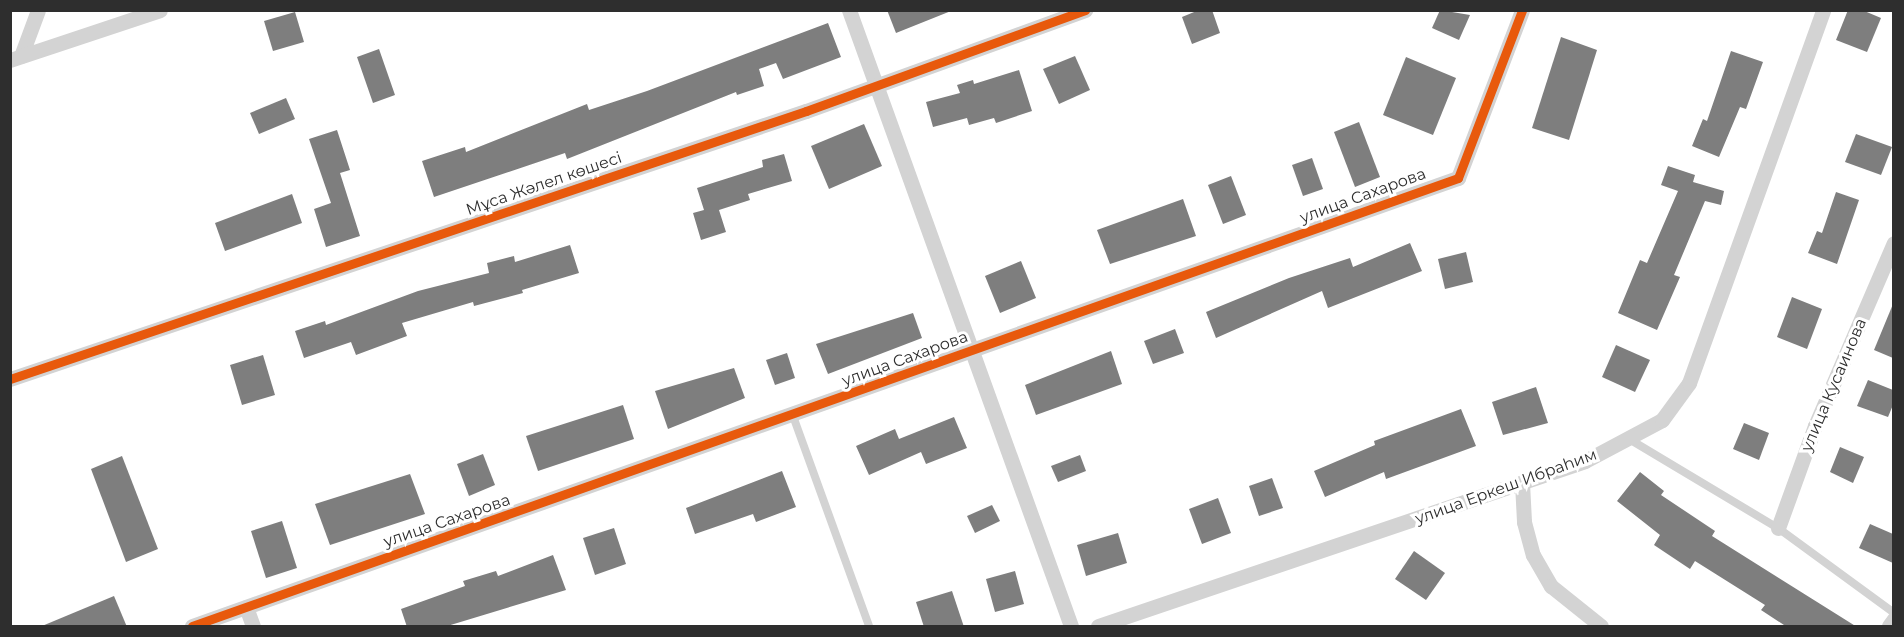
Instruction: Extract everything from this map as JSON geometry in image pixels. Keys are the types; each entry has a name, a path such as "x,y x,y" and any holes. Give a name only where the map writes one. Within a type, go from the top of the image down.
{"street":[{"path":"16,58 38,10"},
{"path":"16,58 160,10"},
{"path":"849,10 974,351 1071,627"},
{"name":"Мұса Жәлел көшесі","path":"10,379 795,115 875,84 1085,10"},
{"name":"улица Сахарова","path":"192,627 793,416 1458,178 1522,10"},
{"name":"улица Еркеш Ибраһим","path":"1098,627 1585,461 1662,420 1689,383 1823,10"},
{"name":"улица Кусаинова","path":"1778,528 1815,426 1893,243"},
{"path":"1522,483 1524,522 1533,555 1551,586 1601,627"},
{"path":"246,608 253,627"},
{"path":"1889,627 1893,619"}],"lane":[{"path":"793,416 869,627"},
{"path":"1629,439 1778,528 1893,614"}],"building":[{"path":"887,10 951,10 951,11 896,33"},
{"path":"1199,10 1212,10 1220,33 1192,44 1182,17"},
{"path":"1440,10 1470,15 1459,40 1432,28"},
{"path":"1848,10 1862,10 1881,18 1867,52 1836,40"},
{"path":"295,12 304,42 273,51 264,21"},
{"path":"828,23 841,57 783,79 776,63 759,69 764,86 737,95 736,92 567,159 565,153 434,197 422,161 465,147 466,152 587,104 589,110 647,91"},
{"path":"1561,37 1597,50 1569,140 1532,128"},
{"path":"379,49 395,95 373,103 357,57"},
{"path":"1731,51 1763,62 1746,109 1740,107 1719,157 1692,146 1703,119 1707,121"},
{"path":"1075,56 1090,90 1059,104 1043,69"},
{"path":"1406,57 1456,78 1433,135 1383,115"},
{"path":"1019,70 1032,111 996,123 994,118 969,125 967,118 933,127 926,102 960,93 957,85 973,80 974,84"},
{"path":"286,98 295,119 259,134 250,113"},
{"path":"1359,122 1380,177 1355,187 1334,132"},
{"path":"864,124 882,166 829,189 811,146"},
{"path":"337,130 350,170 340,173 360,236 326,247 314,209 331,203 309,139"},
{"path":"1856,134 1892,147 1881,175 1845,162"},
{"path":"784,154 792,181 748,194 750,200 719,210 726,232 701,240 693,213 704,210 697,188 763,167 762,160"},
{"path":"1312,158 1323,189 1303,196 1292,165"},
{"path":"1668,166 1695,175 1693,182 1724,191 1721,205 1705,201 1674,275 1680,277 1657,330 1618,313 1640,260 1647,263 1678,191 1661,185"},
{"path":"1231,176 1246,215 1223,224 1208,185"},
{"path":"1836,192 1859,200 1837,264 1808,253 1817,231 1822,233"},
{"path":"292,194 302,223 225,251 215,223"},
{"path":"1183,199 1196,236 1110,264 1097,230"},
{"path":"1410,243 1422,271 1328,308 1322,291 1216,338 1206,312 1289,278 1350,258 1353,267"},
{"path":"570,245 579,273 522,290 523,293 474,306 473,302 402,323 407,336 356,355 351,342 304,358 295,331 325,321 326,325 418,291 489,273 487,263 514,256 515,262"},
{"path":"1466,252 1473,282 1445,289 1438,259"},
{"path":"1021,261 1036,298 1000,313 985,276"},
{"path":"1792,297 1822,309 1807,349 1777,337"},
{"path":"1893,304 1893,358 1874,350"},
{"path":"913,313 922,338 828,374 816,344"},
{"path":"1175,329 1184,353 1153,364 1144,341"},
{"path":"1616,345 1650,360 1635,392 1602,377"},
{"path":"1111,351 1122,384 1036,415 1025,385"},
{"path":"787,353 795,378 775,385 766,360"},
{"path":"263,355 275,395 242,405 230,365"},
{"path":"734,368 745,398 668,429 655,391"},
{"path":"1868,380 1893,390 1893,405 1888,417 1857,406"},
{"path":"1536,387 1548,423 1503,435 1492,402"},
{"path":"623,405 634,439 538,471 526,436"},
{"path":"1461,409 1476,446 1386,479 1384,472 1325,497 1314,471 1375,445 1374,441"},
{"path":"954,417 967,448 926,464 921,452 869,475 856,446 895,429 899,439"},
{"path":"1744,423 1769,433 1759,460 1733,449"},
{"path":"1840,447 1864,457 1853,483 1830,472"},
{"path":"483,454 495,485 469,496 457,464"},
{"path":"1080,455 1086,471 1058,482 1051,466"},
{"path":"122,456 158,549 126,562 91,469"},
{"path":"782,471 796,507 756,522 753,514 695,534 686,508"},
{"path":"1640,472 1664,491 1661,495 1715,531 1712,536 1857,627 1787,627 1761,610 1765,605 1695,561 1690,569 1654,545 1660,535 1617,501"},
{"path":"410,474 425,514 330,545 315,504"},
{"path":"1272,478 1283,508 1259,516 1249,486"},
{"path":"1218,498 1231,533 1202,544 1189,509"},
{"path":"992,505 1000,521 975,533 967,516"},
{"path":"282,521 297,568 266,578 251,531"},
{"path":"1870,524 1893,534 1893,563 1859,548"},
{"path":"614,528 626,564 595,575 583,538"},
{"path":"1118,533 1127,563 1086,576 1077,545"},
{"path":"1414,551 1445,573 1426,600 1395,579"},
{"path":"553,555 566,590 444,627 407,627 401,609 465,586 463,581 496,571 498,576"},
{"path":"1015,571 1024,604 995,612 986,579"},
{"path":"952,591 964,627 924,627 916,602"},
{"path":"114,596 127,627 42,627 42,626"}],"cycle path":[{"path":"10,379 806,111 1085,10"},
{"path":"192,626 1458,178 1522,10"}]}
